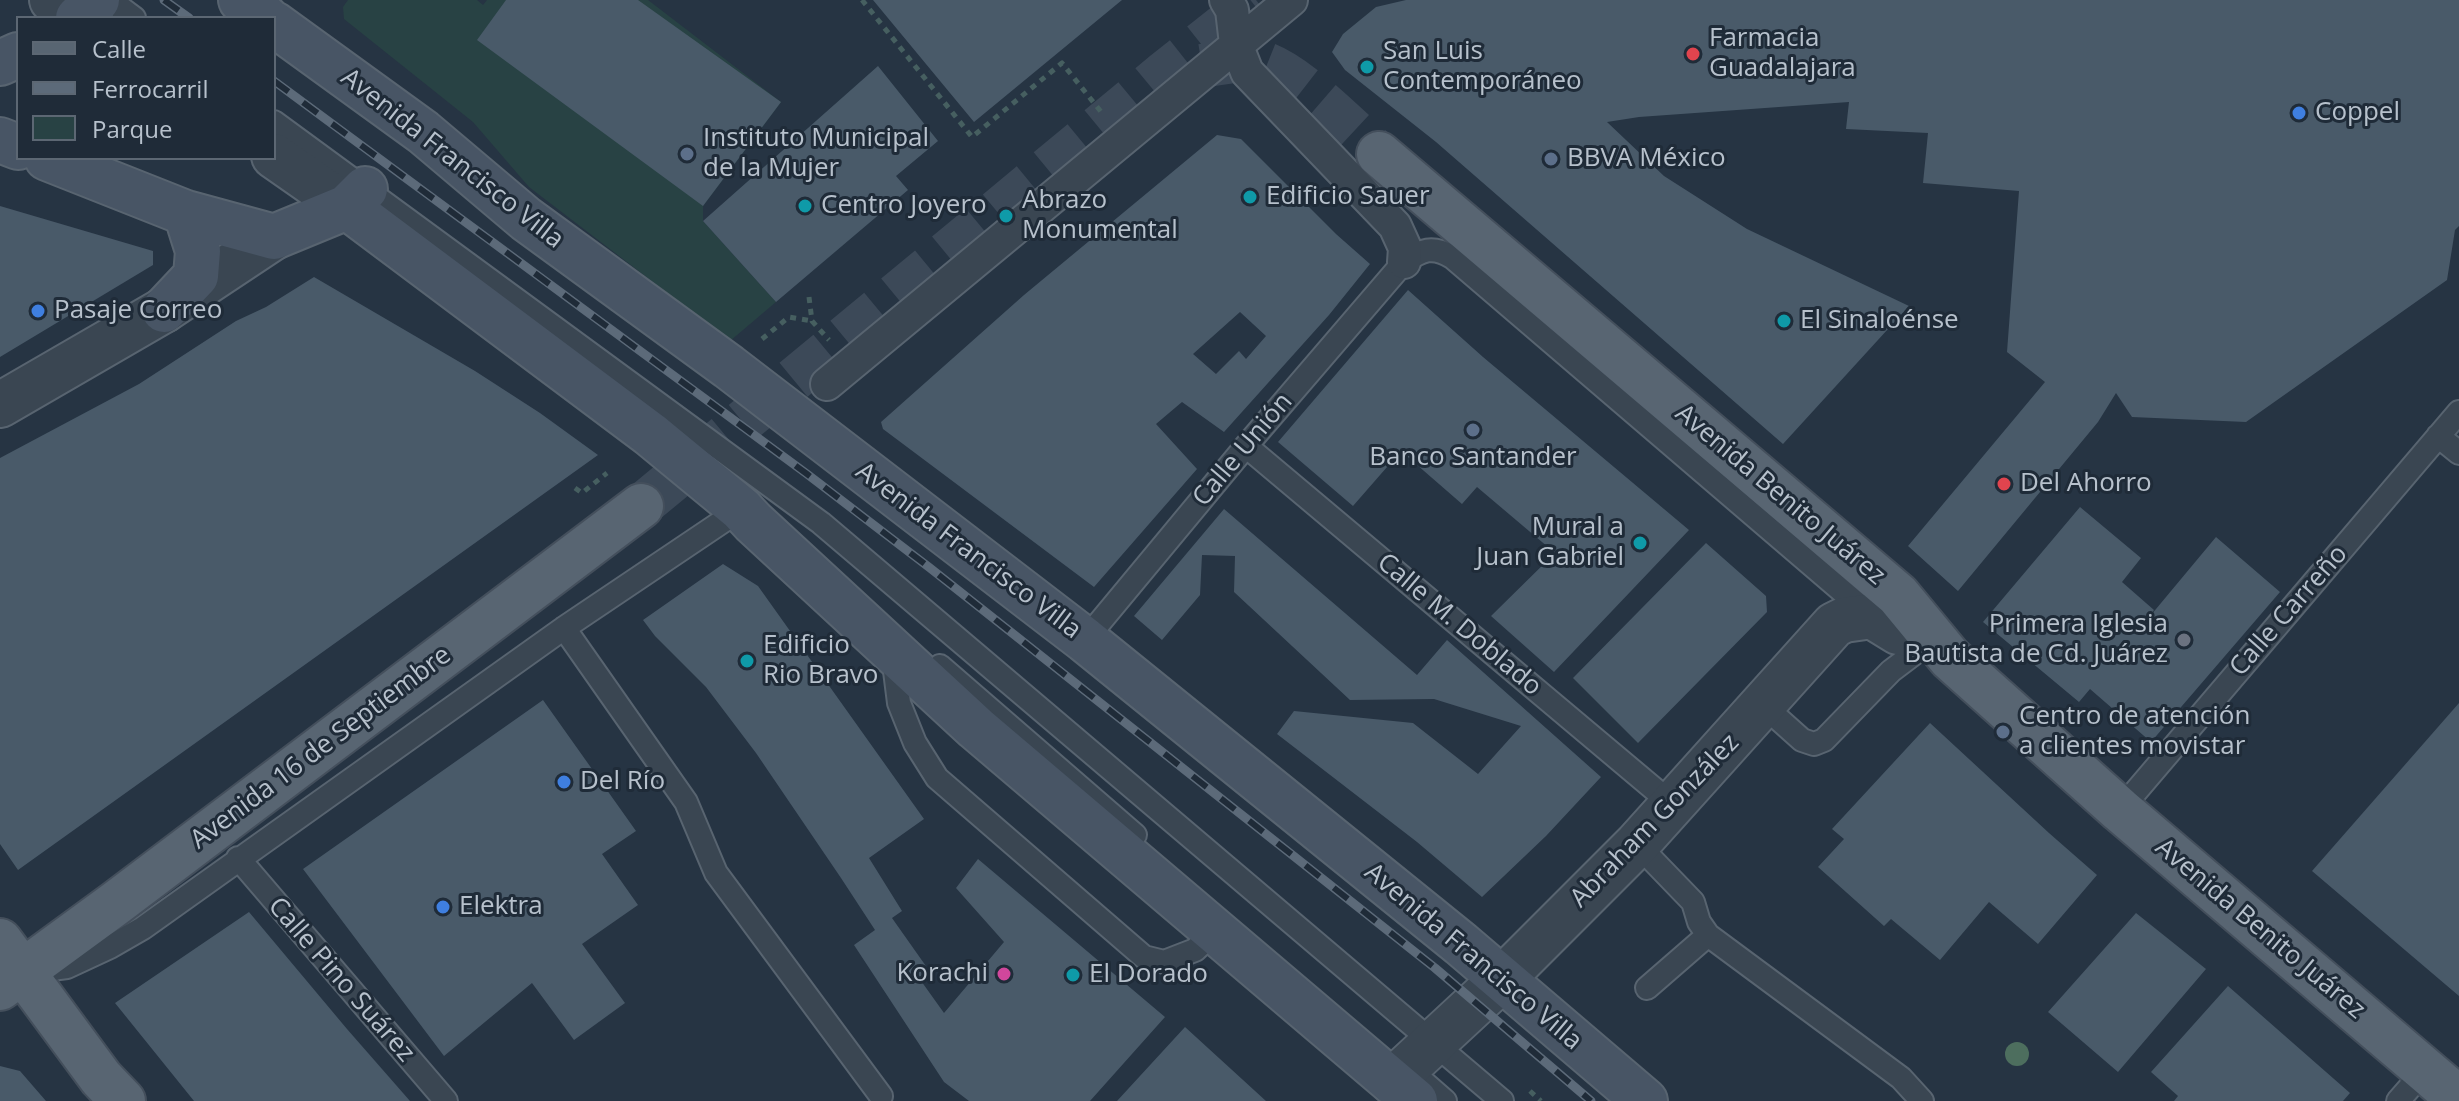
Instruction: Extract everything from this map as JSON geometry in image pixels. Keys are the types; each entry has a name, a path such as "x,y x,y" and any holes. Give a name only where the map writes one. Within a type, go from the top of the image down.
{"main road":[{"path":"80,16 97,0"},
{"path":"241,0 263,16"},
{"name":"Avenida Francisco Villa","path":"276,25 423,132 526,219 729,367 1085,640 1323,831 1645,1101"},
{"name":"Avenida Benito Juárez","path":"1379,154 1898,595 1950,658 2436,1093"},
{"path":"52,160 186,213 274,237 356,198 741,509 976,728 1214,932 1412,1073"},
{"path":"164,310 196,276 198,251 186,213"},
{"name":"Avenida 16 de Septiembre","path":"7,967 641,506"},
{"path":"7,967 123,1101"}],"street":[{"path":"52,0 75,16"},
{"path":"1226,0 1232,10 1236,44 1253,80 1395,226 1405,248 1404,262"},
{"path":"839,374 1291,0"},
{"path":"276,157 356,198"},
{"path":"0,405 164,310 274,237"},
{"path":"1872,616 1898,632 1933,639"},
{"name":"Abraham González","path":"1412,1073 1637,844 1834,625 1844,620 1872,616"}],"lane":[{"path":"110,0 131,16"},
{"path":"276,124 356,198 821,523 1412,1073 1502,1101"},
{"path":"1404,262 1423,250 1442,251 1452,257 1872,616"},
{"name":"Calle Unión","path":"1085,640 1404,262"},
{"name":"Calle Carreño","path":"2120,810 2459,412"},
{"path":"2438,436 2459,453"},
{"name":"Calle M. Doblado","path":"1246,446 1672,804"},
{"path":"738,463 768,511 794,540 1152,849"},
{"path":"7,967 67,967 143,928 564,628 741,509"},
{"path":"564,628 686,802 716,873 881,1096"},
{"path":"1764,706 1802,740 1814,744 1824,740 1891,671 1933,639"},
{"path":"893,653 899,703 915,743 937,778 960,798 1144,957 1164,962 1195,950 1214,932"},
{"path":"1637,844 1693,902 1699,922 1708,935 1901,1078 1922,1101"},
{"name":"Calle Pino Suárez","path":"238,858 446,1101"},
{"path":"1176,870 1445,1101"},
{"path":"1647,988 1708,935"}],"path":[{"path":"862,0 972,137 1062,63 1122,139"},
{"path":"809,297 812,321 839,374"},
{"path":"762,339 789,317 812,321"},
{"path":"575,488 582,493 607,473"}],"green space":[{"path":"348,0 477,0 483,5 487,0 648,0 781,102 703,206 703,221 776,302 730,341 529,187 473,122 344,19 343,7"}],"building":[{"name":"Instituto Municipal de la Mujer","path":"506,0 638,0 781,102 703,206 477,40"},
{"path":"873,0 1122,0 974,122"},
{"path":"1406,0 2459,0 2459,226 2455,230 2447,280 2246,422 2132,417 2116,393 2098,422 1958,591 1908,546 2045,382 2007,352 2019,191 1923,183 1928,133 1846,129 1849,102 1607,122 1664,176 1747,229 1909,306 1783,444 1436,142 1345,70 1332,52 1343,34 1376,7"},
{"name":"Centro Joyero","path":"878,66 938,141 896,176 908,190 776,302 703,221"},
{"path":"1217,135 1241,139 1370,264 1329,315 1224,432 1182,402 1156,424 1197,469 1094,587 883,429 881,422 1024,295","holes":["1240,312 1266,336 1246,359 1239,351 1216,374 1193,354"]},
{"name":"Pasaje Correo","path":"0,206 153,251 153,265 0,357"},
{"path":"314,277 475,371 598,455 18,870 0,844 0,458 139,384 236,321 266,307"},
{"path":"1408,290 1689,530 1554,672 1491,616 1555,553 1477,487 1462,504 1401,451 1353,506 1278,442"},
{"path":"2080,507 2141,558 2122,582 2154,610 2146,621 2216,537 2280,592 2151,742 2090,689 2079,702 1983,622"},
{"path":"1224,509 1417,675 1447,640 1601,777 1546,836 1482,897 1417,842 1277,734 1294,711 1413,723 1478,774 1521,726 1434,699 1350,700 1234,592 1235,556 1202,555 1200,595 1162,640 1134,616"},
{"path":"1706,543 1766,596 1767,612 1638,743 1573,678"},
{"path":"723,564 758,586 924,819 869,858 902,911 892,918 928,969 919,978 944,1013 1004,942 956,888 978,859 1165,1017 1090,1101 969,1101 944,1082 854,945 875,930 756,753 706,687 643,620"},
{"name":"Elektra","path":"543,700 636,831 602,854 638,905 582,944 625,1003 574,1040 532,983 444,1056 303,869"},
{"path":"2459,703 2459,996 2312,871"},
{"path":"1930,723 2097,875 2038,944 1989,902 1940,960 1891,919 1884,926 1818,867 1844,839 1832,829"},
{"path":"249,912 410,1101 194,1101 115,1003"},
{"path":"2136,913 2206,969 2118,1072 2048,1012"},
{"path":"2228,986 2350,1093 2343,1101 2174,1101 2178,1096 2151,1072"},
{"path":"1185,1027 1266,1101 1117,1101"},
{"path":"0,1066 20,1071 46,1101 0,1101"}],"tunnel":[{"path":"641,506 1256,0"},
{"path":"1202,66 1249,61 1277,69 1308,90 1379,154"}],"railway":[{"path":"164,0 186,16"},
{"path":"276,82 930,568 1435,968 1591,1101"}],"place":[{"name":"Farmacia Guadalajara","path":"1693,54"},
{"name":"San Luis Contemporáneo","path":"1367,67"},
{"name":"Coppel","path":"2299,113"},
{"name":"Instituto Municipal de la Mujer","path":"687,154"},
{"name":"BBVA México","path":"1551,159"},
{"name":"Edificio Sauer","path":"1250,197"},
{"name":"Centro Joyero","path":"805,206"},
{"name":"Abrazo Monumental","path":"1006,216"},
{"name":"Pasaje Correo","path":"38,311"},
{"name":"El Sinaloénse","path":"1784,321"},
{"name":"Banco Santander","path":"1473,430"},
{"name":"Del Ahorro","path":"2004,484"},
{"name":"Mural a Juan Gabriel","path":"1640,543"},
{"name":"Primera Iglesia Bautista de Cd. Juárez","path":"2184,640"},
{"name":"Edificio Rio Bravo","path":"747,661"},
{"name":"Centro de atención a clientes movistar","path":"2003,732"},
{"name":"Del Río","path":"564,782"},
{"name":"Elektra","path":"443,907"},
{"name":"Korachi","path":"1004,974"},
{"name":"El Dorado","path":"1073,975"}]}
